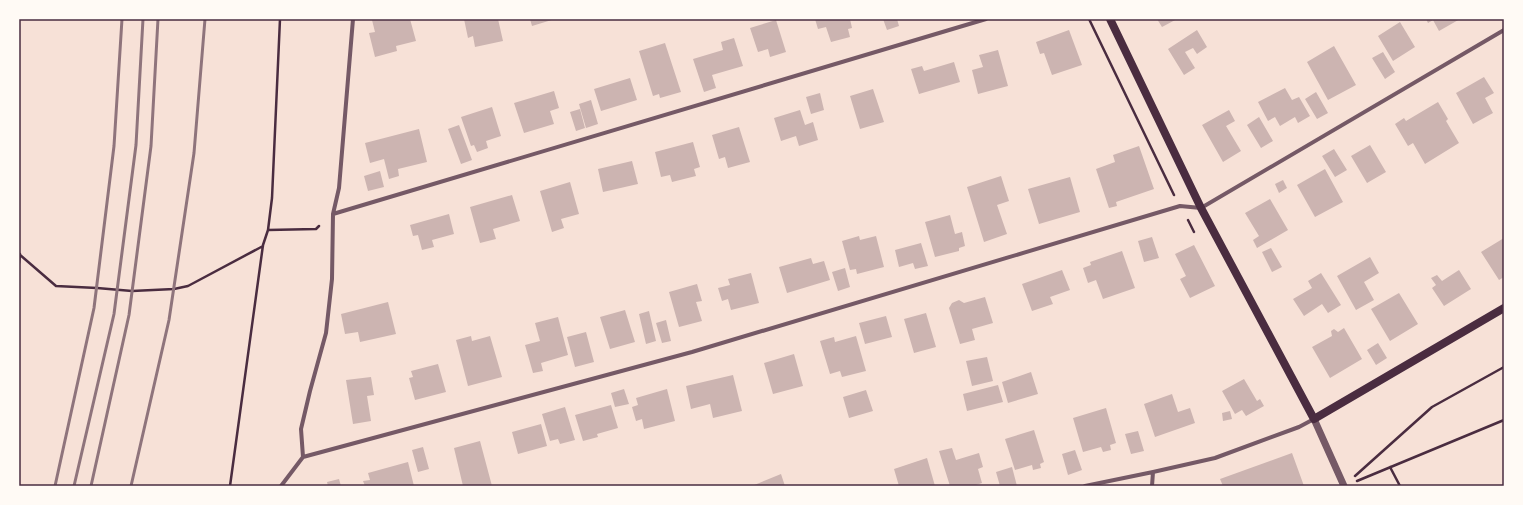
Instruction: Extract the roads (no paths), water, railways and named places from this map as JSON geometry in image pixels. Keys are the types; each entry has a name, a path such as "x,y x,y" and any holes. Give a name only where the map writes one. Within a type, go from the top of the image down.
{"main road":[{"path":"1110,19 1201,208 1314,419 1504,308"}],"street":[{"path":"303,457 302,429 310,391 326,333 332,279 333,214 339,188 353,19"},
{"path":"333,214 986,19"},
{"path":"281,486 303,457 692,352 1180,206 1201,208 1504,30"},
{"path":"1085,486 1215,458 1299,427 1314,419 1344,486"},
{"path":"1152,486 1153,472"}],"railway":[{"path":"55,486 94,308 114,146 122,19"},
{"path":"74,486 114,314 136,145 143,19"},
{"path":"91,486 129,315 151,146 158,19"},
{"path":"131,486 169,320 194,153 205,19"}]}
